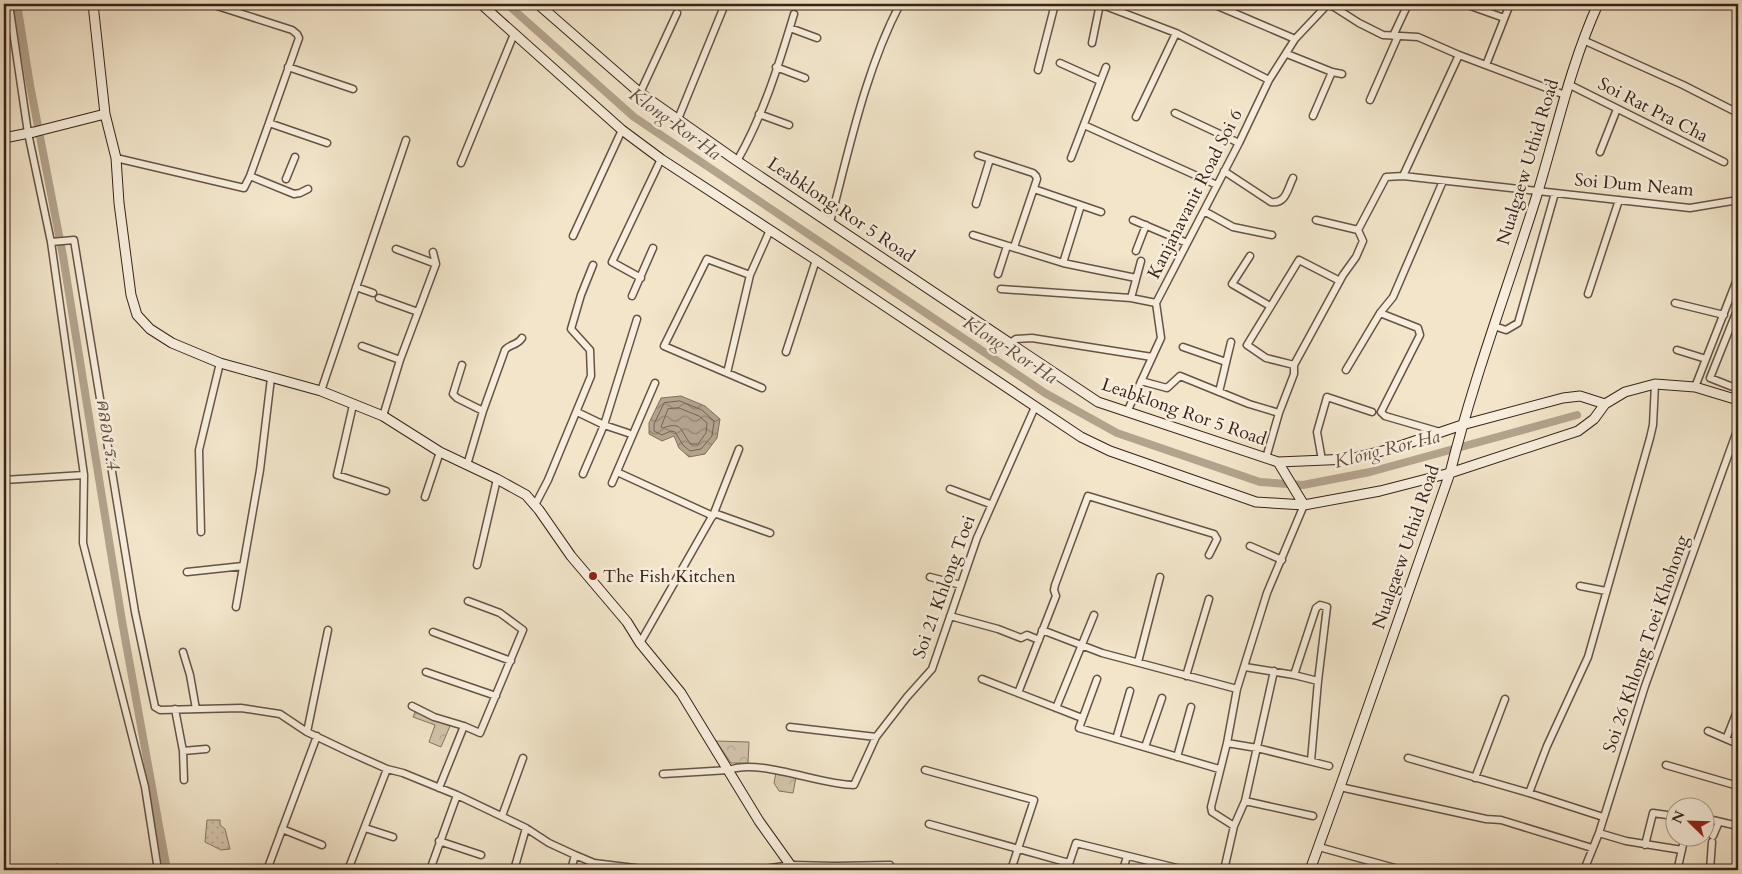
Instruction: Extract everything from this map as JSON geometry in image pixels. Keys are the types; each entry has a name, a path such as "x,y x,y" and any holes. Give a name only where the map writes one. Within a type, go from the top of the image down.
{"street":[{"path":"9,4 31,133 54,242 84,474 83,543 145,787 158,870"},
{"path":"94,4 105,114 116,158 128,276 137,315 150,329 172,343 220,362 321,391 383,416 440,452 526,495 681,693 759,821 792,867"},
{"path":"116,158 244,188 250,176 299,38 292,30 212,4"},
{"path":"481,4 622,130 661,160 816,260 1081,437 1110,451 1256,502 1304,505 1380,491 1450,473 1578,431 1594,419 1605,404 1625,392 1655,384 1694,387 1738,400"},
{"path":"678,119 725,4"},
{"path":"830,222 855,124 886,31 900,4"},
{"path":"1038,70 1055,4"},
{"path":"1092,44 1100,4 1176,33 1269,80"},
{"path":"1213,4 1295,39"},
{"path":"1326,4 1334,6 1359,23 1383,35 1418,38 1565,95"},
{"name":"Kanjanavanit Road Soi 6","path":"1127,412 1161,338 1156,303 1239,143 1269,80 1295,39 1326,4"},
{"path":"1370,100 1408,4"},
{"path":"1465,4 1504,18"},
{"path":"1486,65 1510,4"},
{"name":"Nualgaew Uthid Road","path":"1310,870 1450,473 1462,424 1538,191 1568,84 1598,4"},
{"name":"Leabklong Ror 5 Road","path":"541,5 640,93 737,161 1098,402 1278,462 1350,459 1394,448 1462,424 1580,396 1605,404"},
{"path":"640,93 677,14"},
{"path":"737,161 748,142 759,114 794,14"},
{"path":"790,28 817,38"},
{"path":"1136,116 1176,33"},
{"path":"461,163 514,34"},
{"path":"1583,40 1683,85 1738,113"},
{"path":"1287,54 1332,72 1342,74"},
{"path":"1358,230 1386,178 1403,176 1459,55"},
{"path":"1060,63 1100,81"},
{"path":"776,67 805,78"},
{"path":"1071,158 1106,67"},
{"path":"288,68 352,89"},
{"path":"1313,116 1332,72"},
{"name":"Soi Rat Pra Cha","path":"1568,84 1724,162"},
{"path":"1600,152 1617,109"},
{"path":"1176,113 1239,143"},
{"path":"4,138 105,114"},
{"path":"759,114 789,125"},
{"path":"269,123 327,143"},
{"path":"1084,125 1217,185"},
{"path":"573,236 622,130"},
{"path":"321,391 406,140"},
{"path":"978,155 1033,173 1037,179 998,274"},
{"path":"284,185 295,158"},
{"path":"976,204 990,159"},
{"path":"641,278 612,262 661,160"},
{"path":"1224,171 1271,202 1283,200 1293,178"},
{"path":"250,176 284,185 294,194 308,189"},
{"name":"Soi Dum Neam","path":"1403,176 1690,208 1738,200"},
{"path":"1346,370 1380,313 1393,297 1443,181"},
{"path":"1034,189 1102,212"},
{"path":"1494,326 1506,330 1518,323 1555,193"},
{"path":"1588,294 1619,200"},
{"path":"1063,262 1081,205"},
{"path":"1204,211 1233,227 1272,234"},
{"path":"1133,220 1187,243"},
{"path":"1316,220 1358,230"},
{"path":"1136,251 1146,225"},
{"path":"727,373 750,276 770,230"},
{"path":"1266,458 1279,413 1294,374 1294,365 1340,281 1356,257 1363,241 1358,230"},
{"path":"973,235 1063,262 1136,278"},
{"path":"54,242 74,240 135,612 154,706 160,710 241,708 280,714 307,732 387,769 403,773 457,795 526,828 549,844 575,855 594,862 651,870"},
{"path":"632,296 653,248"},
{"path":"396,249 436,264"},
{"path":"383,416 400,360 436,264 433,252"},
{"path":"1250,256 1232,284 1270,306"},
{"path":"750,276 707,259 664,346 762,388"},
{"path":"786,352 816,260"},
{"path":"1294,365 1266,358 1247,345 1298,260 1340,281"},
{"path":"1131,298 1141,261"},
{"path":"535,505 548,480 591,376 590,350 574,333 572,322 593,265"},
{"path":"1694,387 1738,277"},
{"path":"356,287 372,292"},
{"path":"1001,289 1131,298 1156,303"},
{"path":"379,298 418,312"},
{"path":"1675,303 1724,315"},
{"path":"1738,308 1710,378 1738,389"},
{"path":"1380,313 1418,328 1420,335 1381,412 1385,416 1440,432"},
{"path":"583,474 604,425 637,319"},
{"path":"467,465 483,411 506,350 509,346 518,344 522,338"},
{"path":"1010,343 1016,338 1032,338 1152,357"},
{"path":"1219,392 1231,342"},
{"path":"362,346 400,360"},
{"path":"1183,347 1226,362"},
{"path":"1677,350 1706,359"},
{"path":"201,532 199,450 220,362"},
{"path":"462,365 453,394 457,398 483,411"},
{"path":"1141,381 1167,388 1180,376 1249,404 1279,413"},
{"path":"236,607 260,470 271,378"},
{"path":"612,483 654,383"},
{"path":"1529,793 1588,657 1652,432 1655,384"},
{"path":"1322,460 1317,432 1327,397 1372,412"},
{"path":"353,405 337,475 386,491"},
{"name":"Soi 21 Khlong Toei","path":"729,770 739,766 854,785 876,738 907,697 932,669 990,504 1035,407"},
{"path":"577,412 604,425 628,432"},
{"name":"Soi 26 Khlong Toei Khohong","path":"1584,870 1599,833 1645,686 1738,428"},
{"path":"640,643 713,514 739,449"},
{"path":"426,498 440,452"},
{"path":"1278,462 1304,505"},
{"path":"617,472 713,514 770,533"},
{"path":"4,480 84,474"},
{"path":"477,565 497,479"},
{"path":"950,489 990,504"},
{"path":"1018,693 1056,596 1055,585 1088,496 1214,534 1217,539 1209,554"},
{"path":"1234,826 1212,812 1211,807 1219,769 1227,742 1238,689 1268,593 1304,505"},
{"path":"1250,546 1282,560"},
{"path":"187,572 243,566"},
{"path":"930,577 961,585"},
{"path":"1138,662 1160,577"},
{"path":"1580,586 1606,591"},
{"path":"1186,676 1209,599"},
{"path":"412,706 480,733 511,662 522,630 500,613 468,602"},
{"path":"1294,675 1316,608 1327,607 1311,761"},
{"path":"1056,708 1094,615"},
{"path":"950,616 998,629 1021,638 1026,635 1039,640"},
{"path":"307,732 328,630"},
{"path":"1042,630 1102,653 1238,689"},
{"path":"433,632 511,662"},
{"path":"183,652 190,675 196,709"},
{"path":"1245,666 1318,681"},
{"path":"1224,870 1234,826 1245,801 1274,671"},
{"path":"426,672 496,696"},
{"path":"982,679 1082,718"},
{"path":"1097,679 1078,728 1219,769"},
{"path":"1116,739 1130,691"},
{"path":"1145,747 1162,698"},
{"path":"1475,778 1505,699"},
{"path":"1177,757 1191,708"},
{"path":"175,709 183,751 184,780"},
{"path":"1726,739 1738,709"},
{"path":"439,788 464,726"},
{"path":"790,727 876,738"},
{"path":"1708,731 1738,744"},
{"path":"270,869 282,829 317,736"},
{"path":"1227,742 1329,766"},
{"path":"183,751 206,749"},
{"path":"502,816 523,758"},
{"path":"1408,758 1529,793 1603,817"},
{"path":"1666,765 1738,786"},
{"path":"348,870 387,769"},
{"path":"663,774 729,770"},
{"path":"925,770 1034,800 1011,870"},
{"path":"1340,787 1486,819 1496,819 1592,848"},
{"path":"439,870 430,869 457,795"},
{"path":"1245,801 1313,816"},
{"path":"1645,845 1653,813 1664,815"},
{"path":"1714,821 1738,826"},
{"path":"1710,870 1713,839 1719,822"},
{"path":"929,824 1069,863"},
{"path":"365,828 393,837"},
{"path":"514,870 526,828"},
{"path":"282,829 322,845"},
{"path":"1599,833 1645,845 1682,850"},
{"path":"439,842 481,855"},
{"path":"1067,870 1076,843 1174,869 1185,870"},
{"path":"1683,846 1678,867 1696,870"},
{"path":"1319,847 1402,870"},
{"path":"571,870 575,855"},
{"path":"1123,870 1127,856"},
{"path":"757,870 792,867 835,868 890,865"}],"green space":[{"path":"415,712 450,726 441,747 429,742 435,725 413,717"},
{"path":"716,741 749,742 748,763 731,763"},
{"path":"776,773 796,777 793,793 779,791 774,783"},
{"path":"207,820 220,820 220,825 225,829 230,849 221,850 205,842"}],"water":[{"path":"681,396 705,406 720,419 717,438 705,454 689,457 679,448 674,436 662,441 649,434 649,423 661,398"}],"waterway":[{"name":"คลอง ร.4","path":"17,4 30,85 63,256 122,621 167,870"},
{"name":"Klong Ror Ha","path":"507,4 634,117 1045,393 1117,433 1260,482 1303,485 1370,472 1577,415"}],"place":[{"name":"The Fish Kitchen","path":"593,576"}]}
